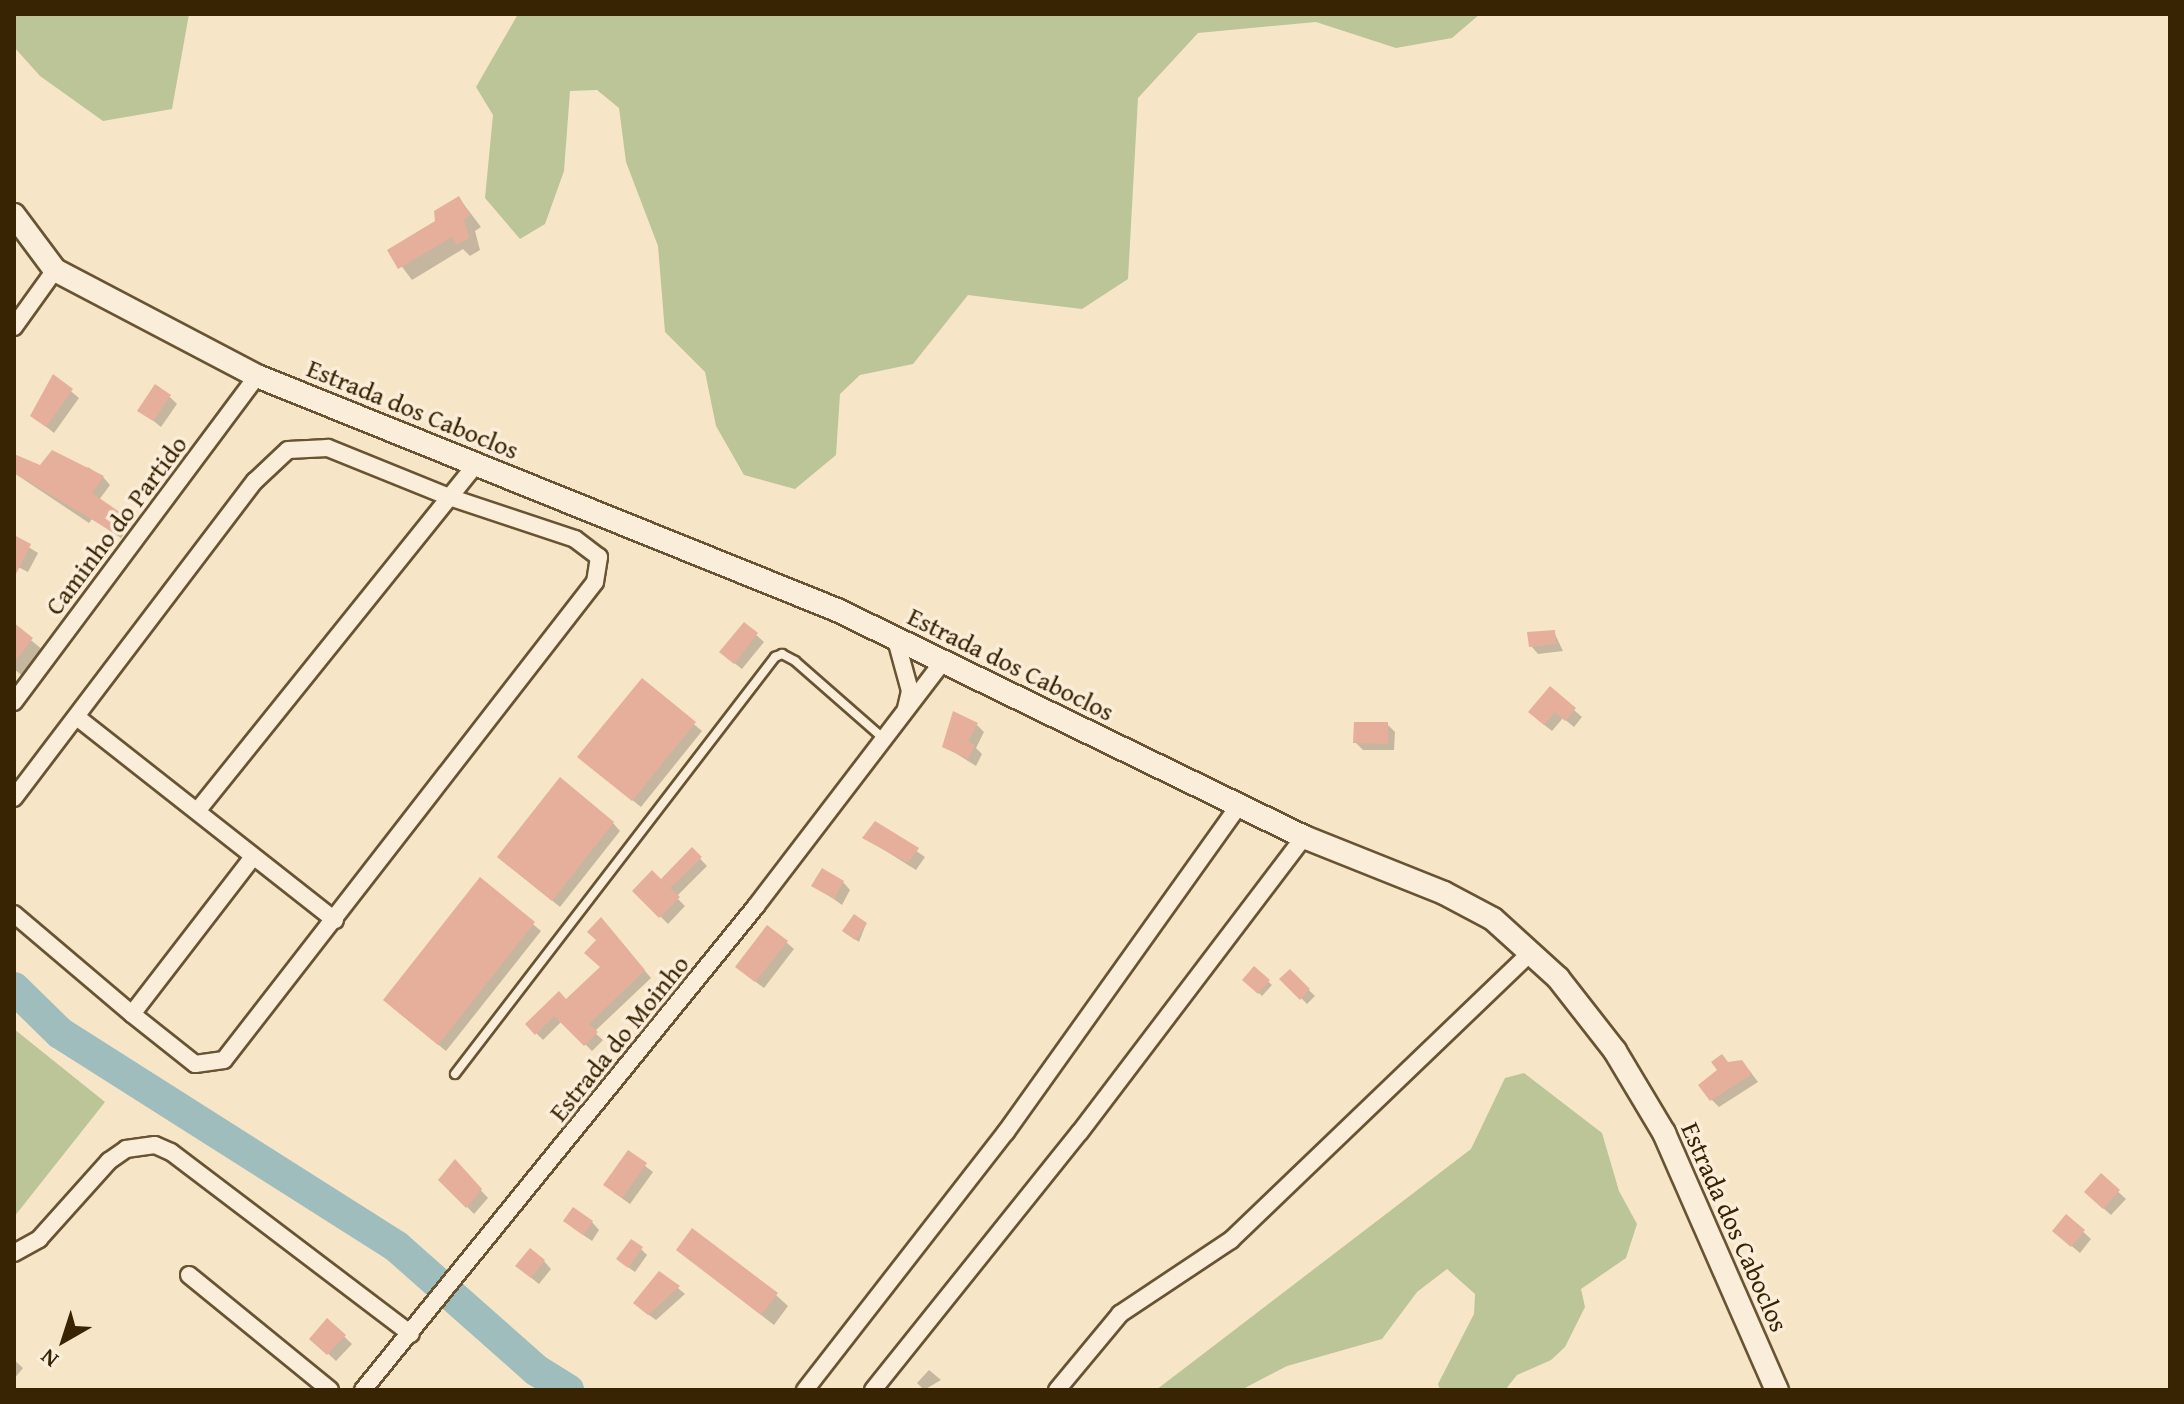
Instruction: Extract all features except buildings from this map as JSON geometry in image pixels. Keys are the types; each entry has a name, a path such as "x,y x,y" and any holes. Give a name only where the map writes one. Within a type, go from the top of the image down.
{"street":[{"name":"Estrada dos Caboclos","path":"14,215 55,270 257,376 837,610 1304,837 1444,893 1493,919 1532,951 1615,1051 1664,1133 1706,1219 1777,1390"},
{"path":"14,327 55,270"},
{"name":"Caminho do Partido","path":"14,702 257,376"},
{"path":"14,798 78,718 255,481 288,450 328,448 449,497 575,539 599,557 600,568 595,582 224,1060 195,1064 14,914"},
{"path":"198,810 476,464"},
{"path":"896,640 910,691 905,711"},
{"name":"Estrada do Moinho","path":"363,1390 433,1309 942,663"},
{"path":"78,718 335,920"},
{"path":"805,1390 1006,1132 1240,804"},
{"path":"873,1390 1080,1132 1304,837"},
{"path":"132,1014 253,857"},
{"path":"1057,1390 1120,1314 1231,1240 1532,951"},
{"path":"14,1253 39,1239 109,1161 126,1149 155,1145 182,1160 411,1334"},
{"path":"189,1275 330,1390"}],"lane":[{"path":"455,1074 775,657 782,654 795,661 884,739"}],"green space":[{"path":"14,14 189,14 172,109 103,121 40,76 14,47"},
{"path":"518,14 1480,14 1452,38 1396,48 1316,22 1198,33 1138,98 1128,279 1082,309 968,295 913,364 860,375 840,394 836,455 795,489 744,475 716,426 705,372 665,332 658,246 626,162 619,108 597,90 570,91 564,171 545,224 520,239 485,198 493,115 476,87"},
{"path":"14,1029 105,1102 14,1217"},
{"path":"1524,1073 1602,1133 1619,1191 1637,1224 1626,1258 1581,1289 1585,1307 1565,1347 1551,1360 1517,1375 1505,1390 1440,1390 1438,1384 1474,1314 1475,1294 1447,1269 1417,1292 1382,1339 1287,1366 1241,1390 1156,1390 1471,1149 1505,1078"}],"waterway":[{"path":"14,988 60,1033 397,1247 536,1370 568,1390"}]}
